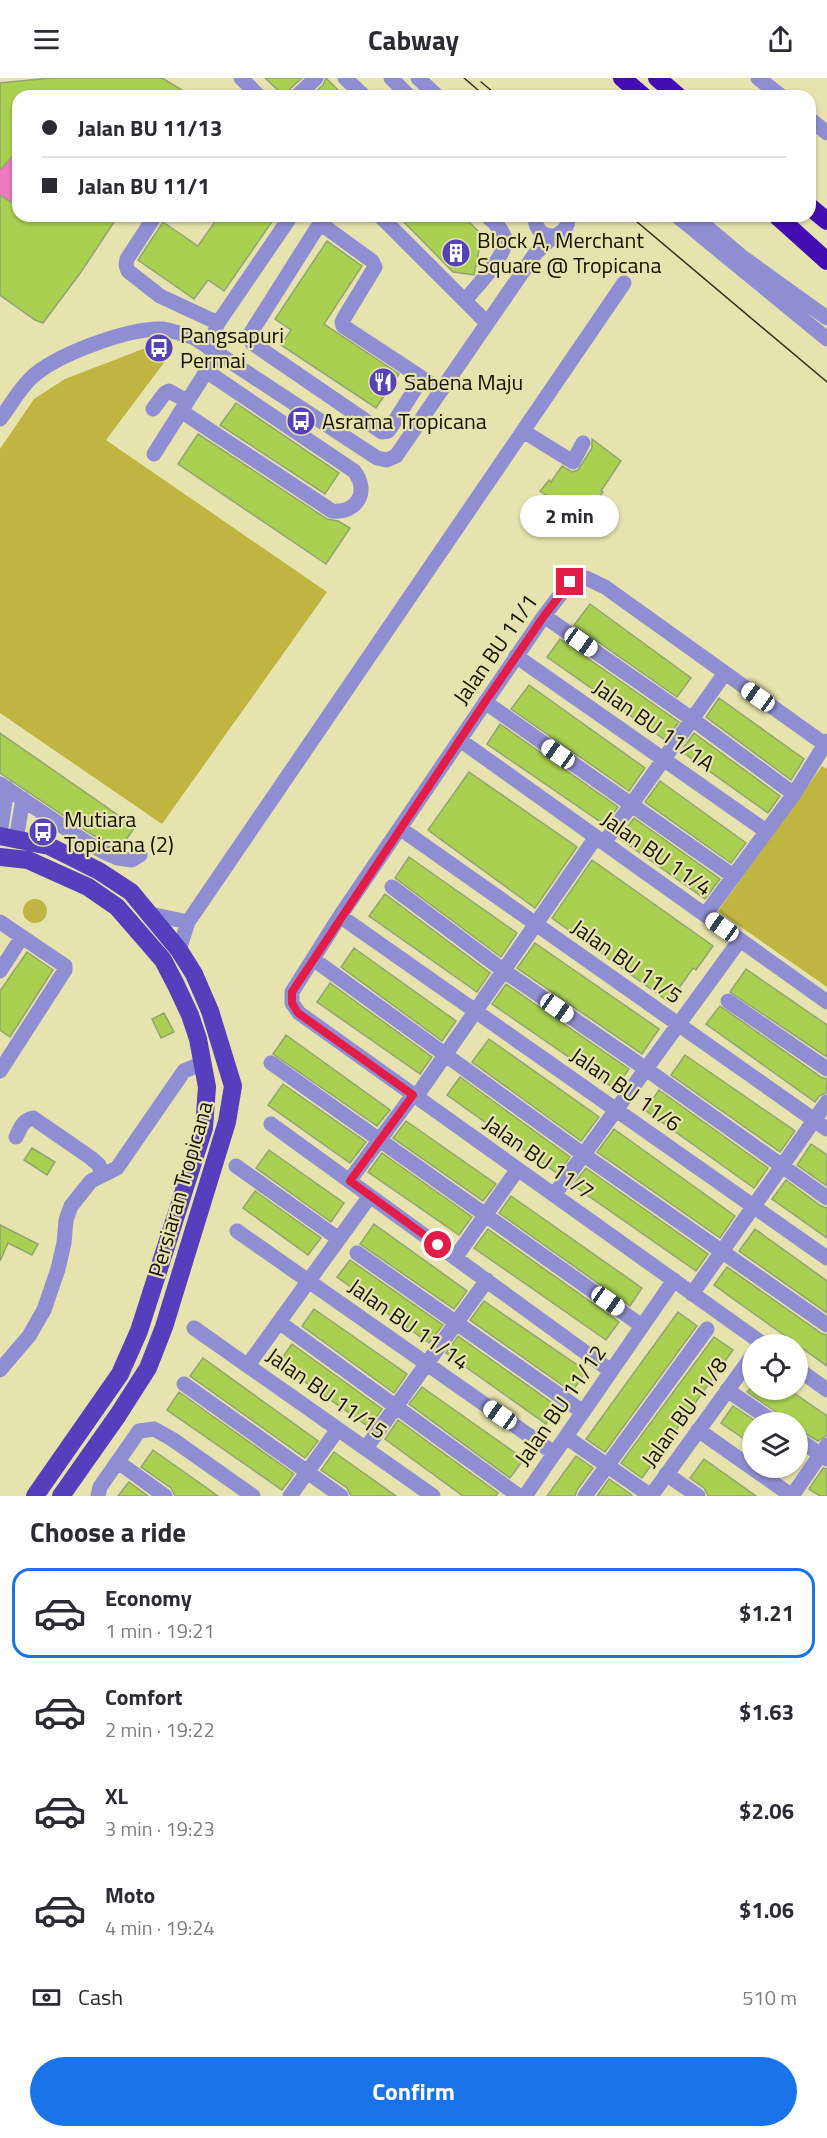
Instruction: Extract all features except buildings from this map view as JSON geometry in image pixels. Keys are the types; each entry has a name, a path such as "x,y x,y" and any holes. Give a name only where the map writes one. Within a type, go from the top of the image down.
{"highway":[{"path":"622,78 636,90"},
{"path":"657,78 671,90"},
{"path":"784,222 827,261"}],"main road":[{"name":"Persiaran Tropicana","path":"5,836 49,846 99,871 131,892 179,950 194,974 210,1011 234,1086 227,1122 164,1327 148,1368 61,1496"},
{"name":"Persiaran Tropicana","path":"0,857 28,860 88,887 117,907 163,960 190,1015 203,1060 207,1087 204,1128 139,1331 120,1374 35,1496"},
{"path":"203,1060 213,1058 222,1048"},
{"path":"207,1087 215,1080 221,1079 234,1086"}],"street":[{"path":"241,78 253,90"},
{"path":"303,90 316,78"},
{"path":"345,78 358,90"},
{"path":"391,78 403,90"},
{"path":"418,78 431,90"},
{"path":"758,78 773,90"},
{"path":"152,222 128,258 126,265 128,271 160,296 218,323"},
{"path":"154,454 206,371 213,351 218,323 287,222"},
{"path":"386,222 488,323"},
{"path":"465,300 499,259 504,249 505,239 494,222"},
{"path":"535,222 538,242 535,254"},
{"path":"536,222 545,235 555,236"},
{"path":"0,419 30,378 57,360 132,332 163,329 193,338 377,458 387,460 396,456 535,254 564,231 568,222"},
{"path":"684,222 827,339"},
{"path":"701,222 741,256 827,318"},
{"path":"422,378 391,427 388,431 382,432 252,343 250,334 317,228 323,226 328,229 372,261 375,267 344,318 343,326 422,378 440,390"},
{"path":"179,950 188,921 624,283"},
{"path":"153,409 165,393 170,391 184,406 332,511 342,512 358,501 362,491 361,481 354,471 206,371"},
{"path":"523,431 573,462 583,443"},
{"name":"Jalan BU 11/1","path":"292,1003 292,992 340,916 516,656 570,582 586,578 605,587 826,744"},
{"path":"544,616 692,719 794,794"},
{"name":"Jalan BU 11/1A","path":"516,656 766,831"},
{"path":"350,1181 446,1055 535,924 600,840 631,805 725,673"},
{"path":"485,702 733,876"},
{"name":"Jalan BU 11/4","path":"460,741 827,1002"},
{"path":"705,915 794,794 826,744"},
{"path":"4,786 104,852 118,858 132,860 140,855"},
{"path":"4,786 5,836"},
{"path":"5,836 23,800"},
{"name":"Jalan BU 11/5","path":"401,829 821,1124"},
{"path":"392,887 504,971 827,1198"},
{"path":"150,914 188,921"},
{"name":"Jalan BU 11/6","path":"340,916 827,1258"},
{"path":"0,922 65,966 64,975 0,1071"},
{"path":"0,971 22,937"},
{"path":"554,1195 740,940"},
{"path":"313,959 584,1155 827,1325"},
{"path":"728,1001 827,1069"},
{"name":"Jalan BU 11/7","path":"292,1003 298,1013 674,1280 743,1334"},
{"path":"0,1042 14,1051"},
{"path":"0,1370 29,1336 44,1310 58,1269 66,1220 71,1206 91,1181 117,1168 184,1071 203,1060"},
{"path":"271,1063 642,1326"},
{"path":"692,1294 782,1166 821,1124 827,1102"},
{"path":"16,1137 22,1124 33,1118 91,1158 99,1165 102,1175"},
{"path":"271,1124 611,1371"},
{"path":"236,1166 339,1239"},
{"path":"455,1258 518,1169"},
{"path":"248,1365 370,1196"},
{"name":"Jalan BU 11/14","path":"237,1231 554,1453"},
{"path":"357,1253 583,1412"},
{"path":"366,1448 487,1280"},
{"name":"Jalan BU 11/12","path":"525,1496 674,1280"},
{"path":"279,1322 519,1496"},
{"name":"Jalan BU 11/15","path":"194,1328 433,1496"},
{"path":"585,1496 707,1329"},
{"name":"Jalan BU 11/8","path":"651,1496 742,1370"},
{"path":"808,1376 827,1390"},
{"path":"184,1384 341,1496"},
{"path":"727,1390 759,1412"},
{"path":"99,1492 140,1431 154,1429 172,1439 253,1496"},
{"path":"290,1496 338,1429"},
{"path":"698,1431 792,1496 825,1453 808,1444"},
{"path":"566,1437 651,1496"},
{"path":"118,1462 165,1496"},
{"path":"666,1474 698,1496"}],"shaded area":[{"path":"12,157 12,203 0,195 0,164 3,166"},
{"path":"148,347 169,356 106,440 327,592 162,824 0,713 0,449 34,399 65,379"},
{"path":"822,766 827,769 827,987 718,911"},
{"path":"35,899 43,903 47,911 43,919 35,923 27,919 23,911 27,903"}],"tram line":[{"path":"464,78 478,90"},
{"path":"481,82 491,90"},
{"path":"637,222 827,382"}],"place":[{"name":"Block A, Merchant Square @ Tropicana","path":"456,253"},
{"name":"Pangsapuri Permai","path":"159,348"},
{"name":"Sabena Maju","path":"383,382"},
{"name":"Asrama Tropicana","path":"301,421"},
{"name":"Mutiara Topicana (2)","path":"43,832"}],"route":[{"path":"438,1245 350,1181 413,1095 298,1013 292,1003 292,992 340,916 485,702 570,582"}]}
